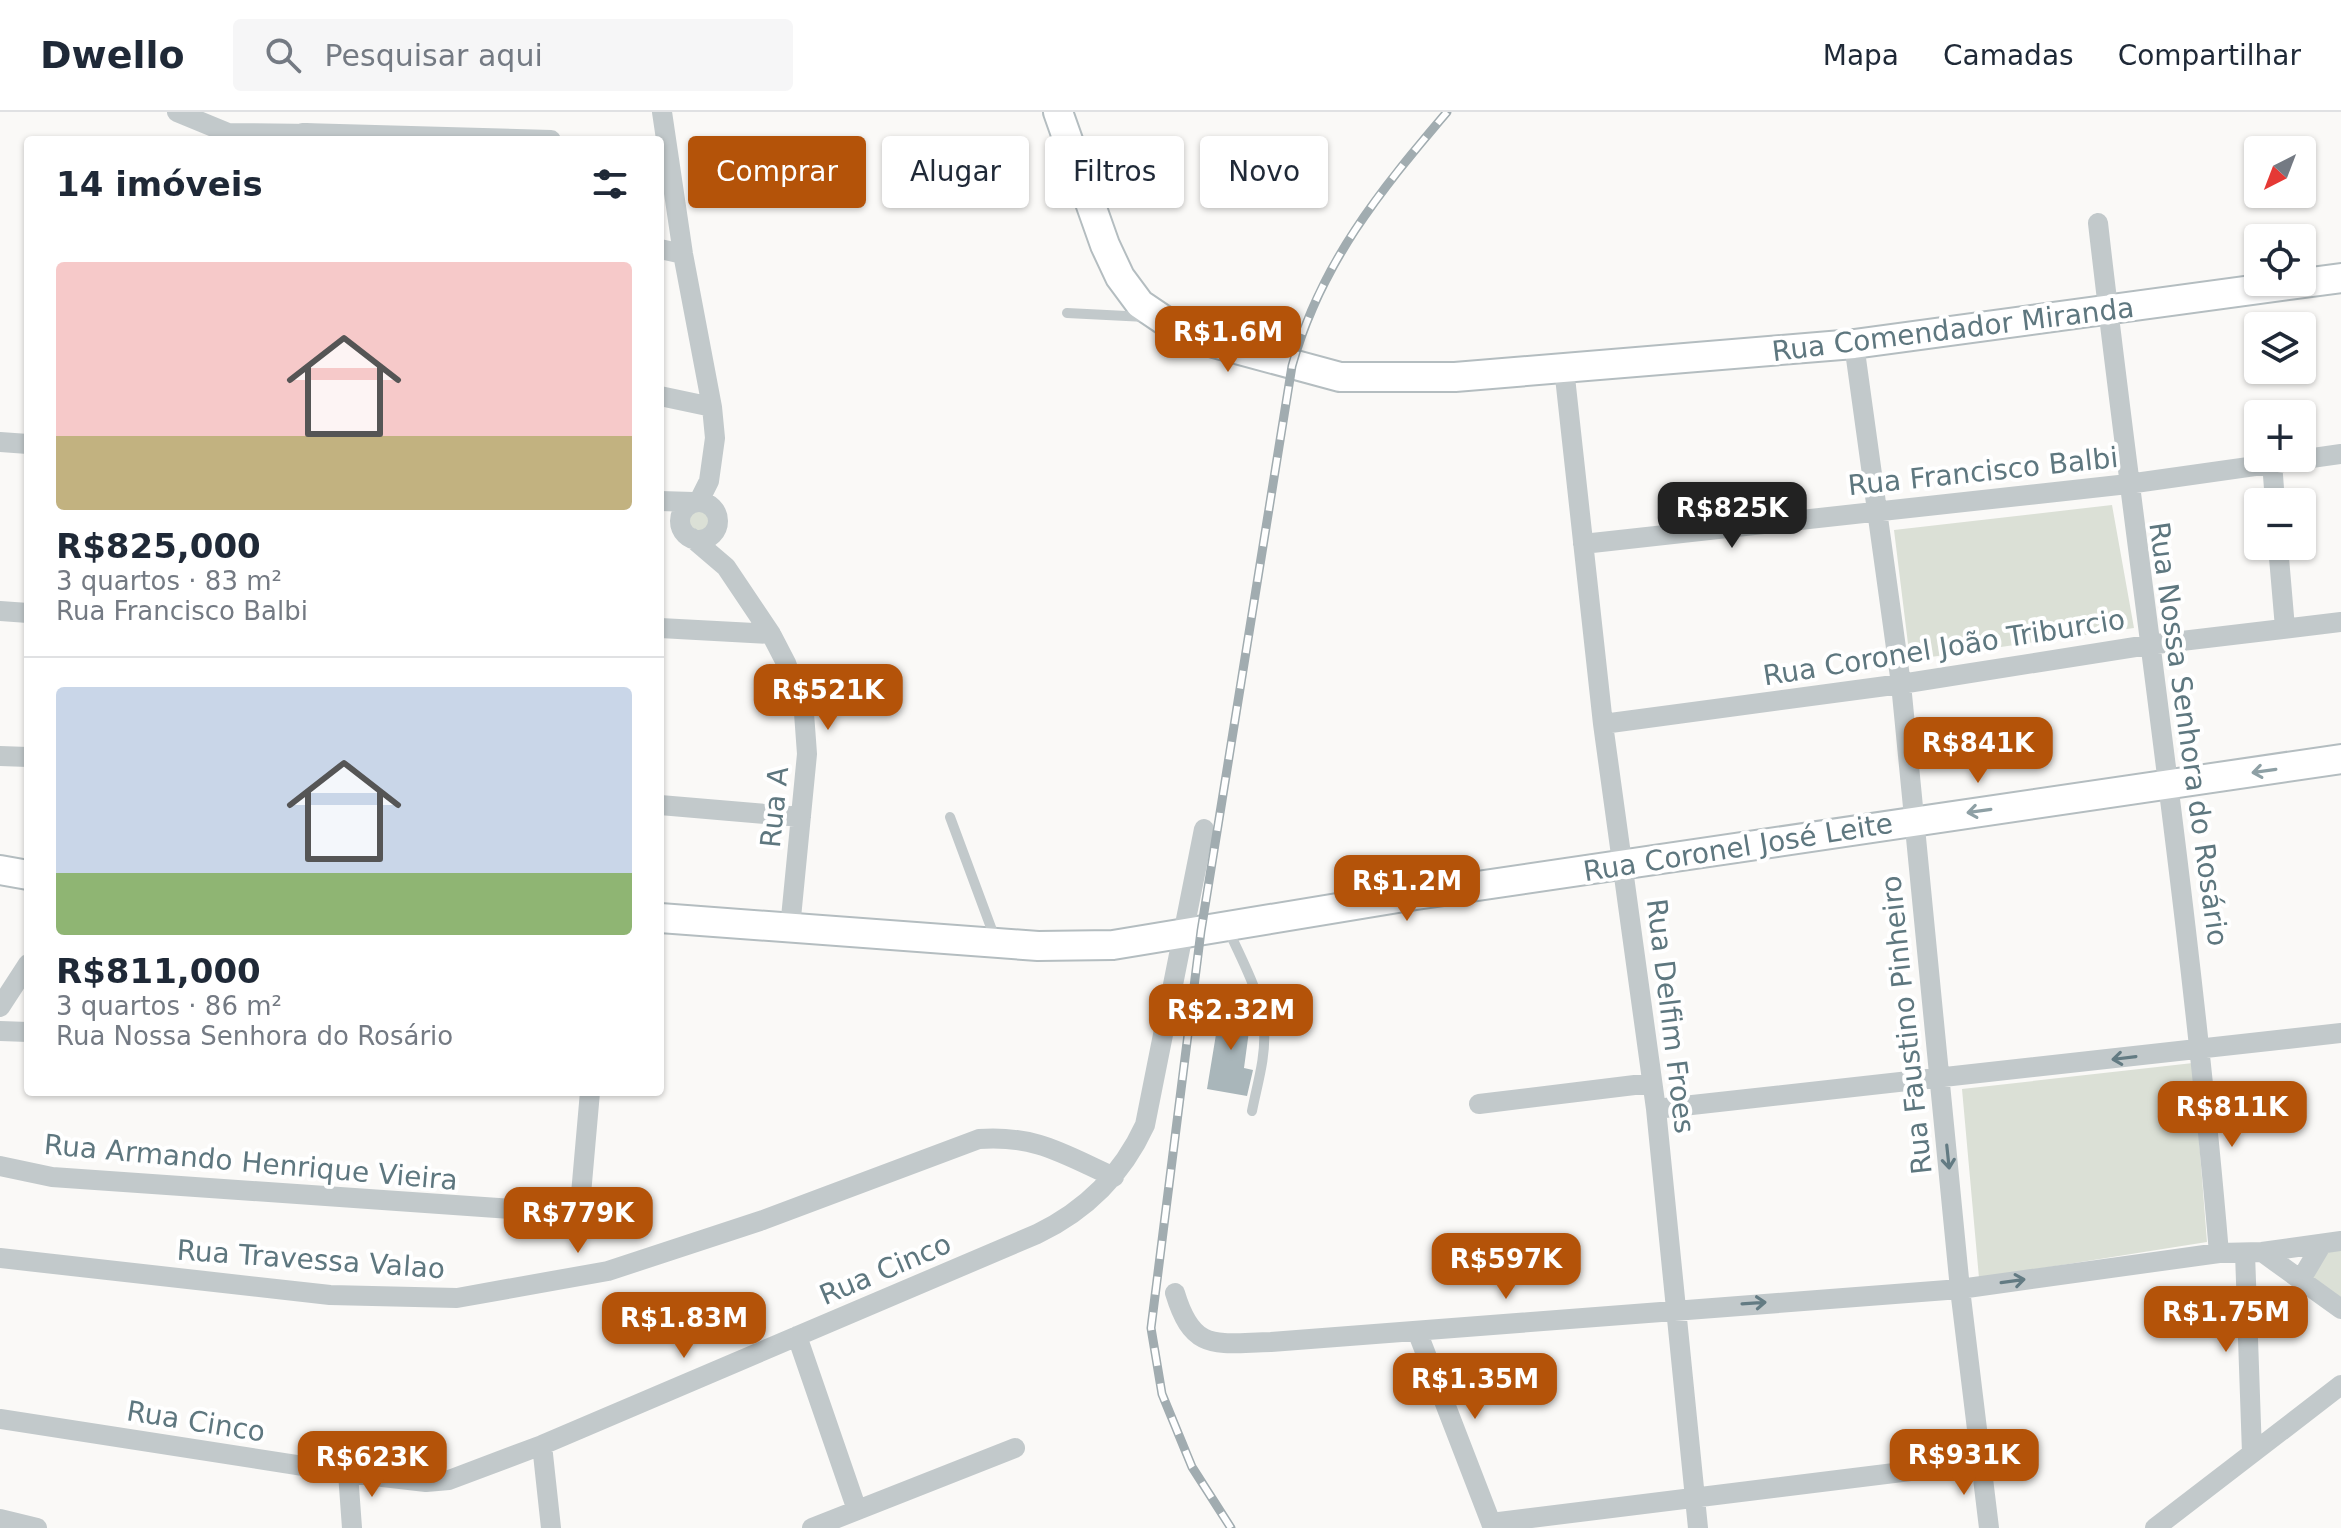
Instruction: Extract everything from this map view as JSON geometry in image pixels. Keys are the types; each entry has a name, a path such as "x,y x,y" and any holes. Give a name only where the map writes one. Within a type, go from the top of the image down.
{"street":[{"path":"177,112 228,133 409,136"},
{"path":"662,112 663,136"},
{"path":"1058,112 1105,245 1120,277 1156,318"},
{"path":"303,133 320,136"},
{"path":"664,150 712,407 715,438 704,540 687,534 680,516 706,510"},
{"name":"Rua Nossa Senhora do Rosário","path":"2098,223 2148,645 2202,1048 2219,1253"},
{"path":"664,250 683,254"},
{"name":"Rua Comendador Miranda","path":"1156,318 1214,343 1340,377 1455,377 1854,344 2341,278"},
{"name":"Rua Faustino Pinheiro","path":"1854,344 1901,684 1960,1289 1989,1528"},
{"name":"Rua Delfim Froes","path":"1564,368 1603,724 1656,1109 1698,1528"},
{"path":"664,397 712,407"},
{"path":"0,442 24,444"},
{"name":"Rua Francisco Balbi","path":"2316,457 2341,454"},
{"name":"Rua Francisco Balbi","path":"1583,544 2128,484 2244,466"},
{"path":"664,502 706,510"},
{"path":"706,510 726,567"},
{"path":"664,514 726,567"},
{"path":"2279,560 2285,628"},
{"name":"Rua A","path":"726,567 771,634 786,663 804,713 807,754 790,928"},
{"path":"0,611 24,613"},
{"name":"Rua Coronel João Triburcio","path":"1603,724 1901,684 2148,645 2341,622"},
{"path":"664,628 771,634"},
{"path":"0,756 24,757"},
{"name":"Rua Coronel José Leite","path":"664,918 997,943 1101,945 1623,864 2341,759"},
{"path":"664,805 801,817"},
{"name":"Rua Cinco","path":"0,1419 348,1473 437,1482 466,1475 542,1445 1059,1224 1096,1197 1114,1177 1134,1149 1152,1102 1204,829"},
{"path":"0,870 24,874"},
{"path":"0,1007 24,970"},
{"path":"0,1031 24,1032"},
{"path":"1656,1109 1940,1080 2341,1033"},
{"path":"1479,1104 1651,1083"},
{"name":"Rua Armando Henrique Vieira","path":"0,1166 52,1177 555,1212 566,1210 581,1194 590,1096"},
{"name":"Rua Travessa Valao","path":"0,1258 330,1295 457,1298 608,1271 763,1220 979,1139 1014,1137 1039,1142 1114,1177"},
{"path":"1175,1293 1183,1322 1202,1339 1271,1342 1960,1289 2219,1253 2331,1242"},
{"path":"2300,1281 2331,1242"},
{"path":"2253,1252 2341,1309"},
{"path":"2252,1453 2253,1252"},
{"path":"1417,1331 1492,1526 1695,1496 1983,1462"},
{"path":"797,1336 857,1510"},
{"path":"2155,1528 2341,1385"},
{"path":"542,1445 551,1528"},
{"path":"812,1528 1015,1448"},
{"path":"348,1473 352,1528"},
{"path":"0,1519 37,1528"}],"lane":[{"path":"1067,313 1156,318"},
{"path":"950,817 997,943"},
{"path":"1227,927 1259,1002 1264,1028 1264,1051 1252,1111"}],"shaded area":[{"path":"700,504 712,509 717,521 712,533 700,538 688,533 683,521 688,509"},
{"path":"2112,505 2134,628 1910,660 1894,530"},
{"path":"2193,1063 2207,1242 1979,1278 1962,1089"},
{"path":"2341,1247 2341,1300 2310,1281 2328,1248"}],"building":[{"path":"1221,1004 1252,1009 1244,1068 1253,1070 1247,1096 1207,1089"}],"railway":[{"path":"1231,1528 1192,1467 1162,1394 1151,1328 1201,931 1292,366 1304,329 1336,261 1376,200 1447,112"}]}
